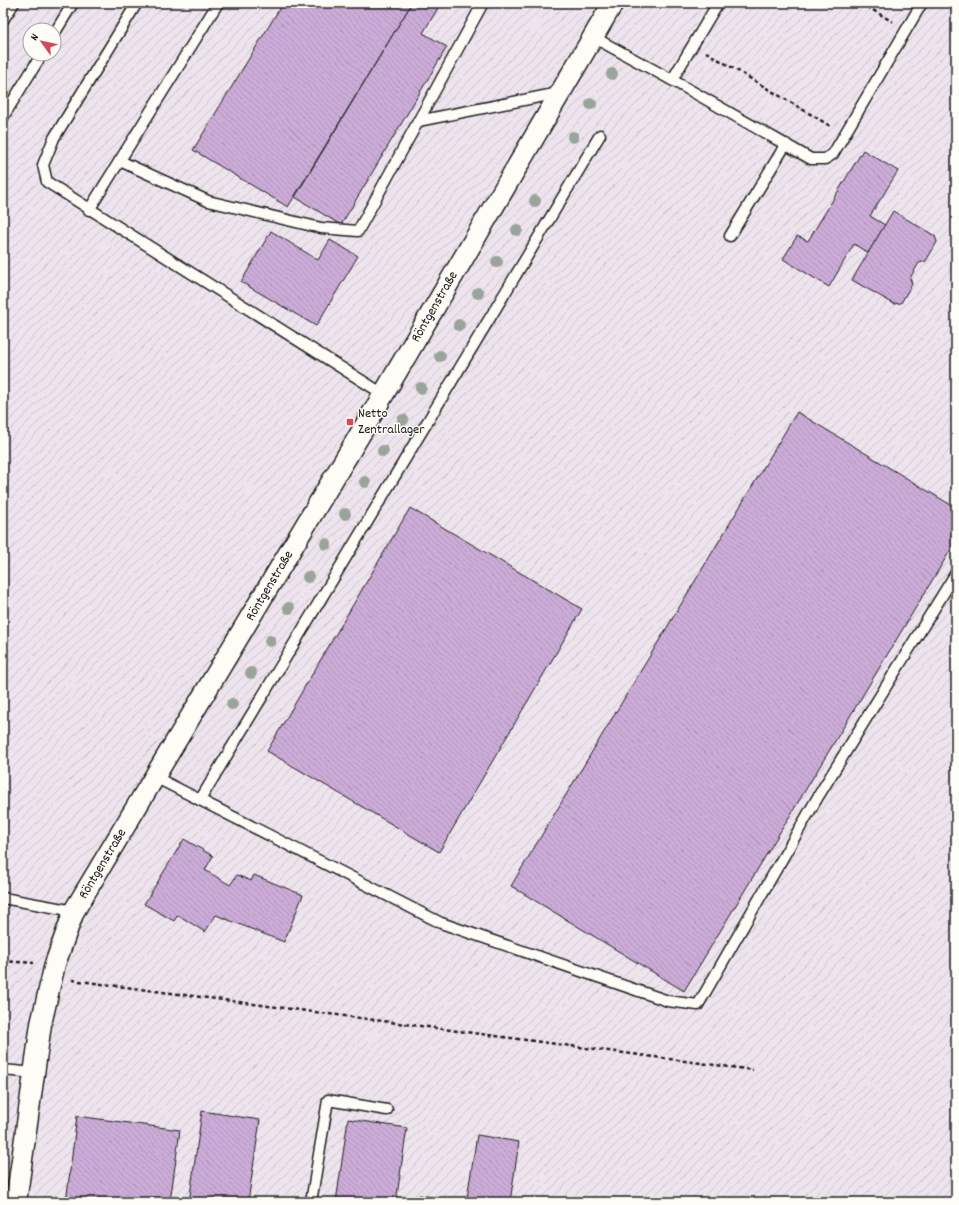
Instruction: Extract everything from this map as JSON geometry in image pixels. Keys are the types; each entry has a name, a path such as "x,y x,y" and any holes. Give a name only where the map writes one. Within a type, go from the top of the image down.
{"street":[{"name":"Röntgenstraße","path":"16,1202 41,1024 53,971 74,911 384,394 613,3"}],"lane":[{"path":"3,20 14,3"},
{"path":"61,22 73,3"},
{"path":"137,3 54,138 43,165 47,182 89,210 384,394"},
{"path":"89,210 218,3"},
{"path":"120,161 208,201 321,228 358,231 483,3"},
{"path":"672,80 718,3"},
{"path":"593,37 811,158 825,159 833,154 922,3"},
{"path":"3,117 37,62"},
{"path":"418,121 561,93"},
{"path":"200,800 600,135"},
{"path":"730,236 786,144"},
{"path":"155,777 441,923 668,1001 698,1005 819,795 956,573"},
{"path":"3,898 74,911"},
{"path":"3,1070 34,1073"},
{"path":"311,1202 328,1100 387,1110"}],"path":[{"path":"860,3 906,30"},
{"path":"693,45 844,134"},
{"path":"3,961 53,971 753,1070"}],"shaded area":[{"path":"3,3 956,3 956,1202 3,1202"}],"building":[{"path":"283,3 412,3 288,207 193,150"},
{"path":"412,3 441,3 423,33 447,47 341,225 295,197"},
{"path":"863,150 898,171 870,216 885,225 868,253 854,244 829,287 783,259 797,236 808,241"},
{"path":"893,211 935,236 937,242 926,261 919,263 910,278 912,284 901,303 894,304 852,280"},
{"path":"271,231 318,260 330,240 358,256 316,326 241,282"},
{"path":"797,412 956,508 956,541 684,991 511,886"},
{"path":"410,508 582,609 439,852 267,751"},
{"path":"184,839 213,856 205,870 230,885 237,875 251,881 254,875 303,895 284,942 216,915 205,932 178,915 174,921 144,904"},
{"path":"202,1111 260,1120 248,1202 189,1202"},
{"path":"77,1116 180,1130 170,1202 66,1202"},
{"path":"348,1119 407,1128 396,1202 336,1202"},
{"path":"477,1135 519,1142 510,1202 491,1202 467,1198"},
{"path":"419,1195 453,1200 453,1202 418,1202"}],"place":[{"name":"Netto Zentrallager","path":"350,422"}]}
